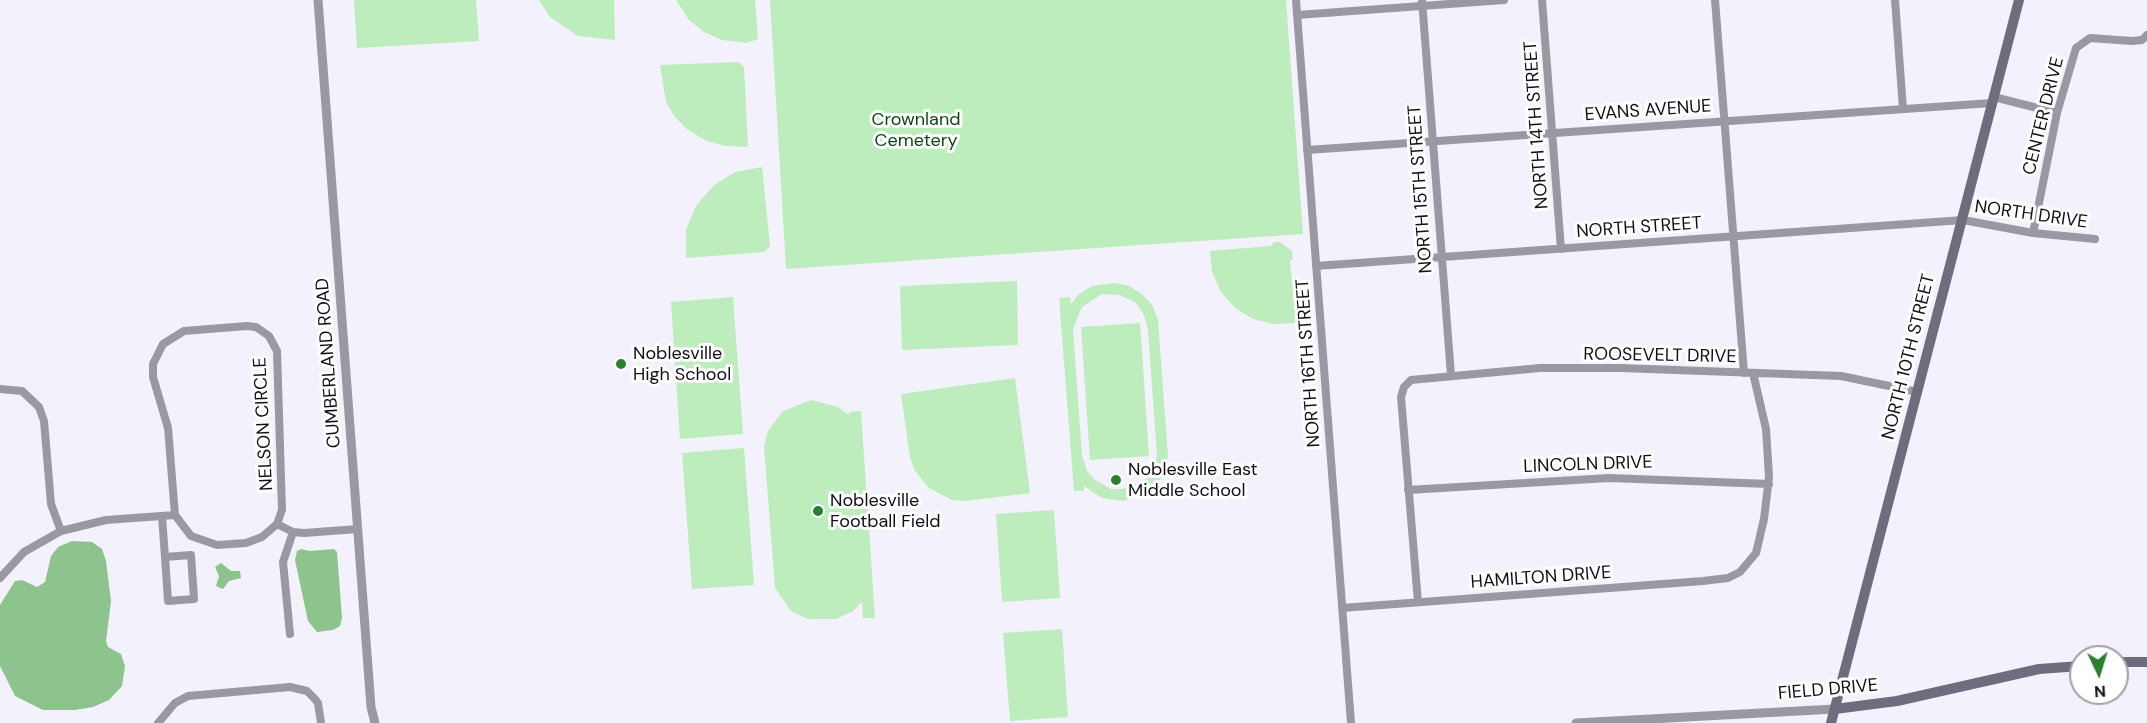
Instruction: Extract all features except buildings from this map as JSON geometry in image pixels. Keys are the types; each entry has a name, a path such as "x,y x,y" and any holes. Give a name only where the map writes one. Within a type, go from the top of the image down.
{"main road":[{"name":"NORTH 10TH STREET","path":"1831,723 2019,0"},
{"path":"2129,662 2147,662"},
{"name":"FIELD DRIVE","path":"1835,709 1898,700 2039,669 2069,667"}],"street":[{"name":"CUMBERLAND ROAD","path":"318,0 371,707 375,723"},
{"name":"NORTH 16TH STREET","path":"1296,0 1351,723"},
{"path":"1297,15 1422,3 1504,0"},
{"name":"NORTH 14TH STREET","path":"1542,0 1561,249"},
{"path":"1715,0 1744,373"},
{"path":"1895,0 1903,109"},
{"name":"NORTH 15TH STREET","path":"1422,3 1451,375"},
{"name":"CENTER DRIVE","path":"2033,233 2057,113 2078,45 2090,38 2133,41 2142,40 2147,35"},
{"name":"EVANS AVENUE","path":"1307,150 1903,109 1993,100 2057,113"},
{"name":"NORTH DRIVE","path":"1963,220 2033,233 2094,239"},
{"name":"NORTH STREET","path":"1316,266 1963,220"},
{"name":"NELSON CIRCLE","path":"175,515 168,428 153,377 155,358 163,344 184,331 247,326 256,327 269,336 277,351 277,419 283,503 277,524"},
{"name":"ROOSEVELT DRIVE","path":"1408,490 1401,397 1404,387 1415,378 1540,368 1754,373 1841,376 1918,392"},
{"path":"1754,373 1768,444 1768,484"},
{"path":"0,389 22,392 39,408 44,421 51,504 61,531"},
{"name":"LINCOLN DRIVE","path":"1408,490 1609,478 1768,484"},
{"name":"HAMILTON DRIVE","path":"1342,608 1728,578 1740,572 1756,553 1764,519 1768,484"},
{"path":"1408,490 1418,602"},
{"path":"0,578 24,552 61,531 106,520 175,515 191,536 217,545 256,540 277,524 292,532 358,529"},
{"path":"162,516 168,601 194,599 191,555 165,557"},
{"path":"290,634 283,562 292,532"},
{"path":"158,723 176,703 188,696 290,687 307,691 314,698 318,703 321,723"},
{"name":"FIELD DRIVE","path":"1575,723 1835,709"}],"green space":[{"path":"354,0 476,0 479,41 357,48"},
{"path":"539,0 614,0 615,40 578,36 550,17"},
{"path":"676,0 755,0 758,39 747,43 722,40 704,32 689,20"},
{"name":"Crownland Cemetery","path":"770,0 1286,0 1303,234 786,269"},
{"path":"739,62 744,67 748,147 726,146 707,141 688,130 675,117 666,102 660,65"},
{"path":"762,167 770,246 764,252 686,258 686,230 696,206 713,186 735,172"},
{"path":"1274,242 1280,242 1292,251 1293,259 1290,261 1296,323 1274,324 1253,319 1235,308 1221,292 1212,272 1210,251 1271,246"},
{"path":"1017,281 1018,345 902,350 900,286"},
{"path":"1115,283 1129,286 1142,294 1153,306 1158,320 1168,456 1164,474 1155,486 1143,495 1123,501 1102,498 1084,486 1084,491 1074,491 1059,298 1070,297 1071,304 1079,294 1092,286","holes":["1102,294 1120,295 1136,303 1144,315 1148,330 1157,456 1152,471 1145,480 1123,489 1111,489 1095,480 1087,471 1082,455 1073,329 1082,307"]},
{"path":"733,297 743,434 680,439 671,302"},
{"path":"1140,323 1149,456 1090,460 1081,327"},
{"path":"1015,378 1030,493 966,501 952,500 929,488 915,471 910,457 901,394"},
{"path":"811,400 838,407 849,415 849,412 861,411 875,618 863,618 862,602 853,611 836,619 808,619 791,611 775,588 764,446 768,431 783,411"},
{"path":"744,448 754,585 692,589 682,453"},
{"path":"1054,510 1060,598 1002,602 996,514"},
{"path":"1062,629 1068,717 1010,721 1003,633"}],"shaded area":[{"path":"72,541 92,542 102,549 106,561 111,601 106,641 108,647 121,654 125,666 122,686 109,700 93,707 75,710 43,710 15,696 0,666 0,605 15,581 22,580 37,587 45,582 51,556 58,547"},
{"path":"301,549 310,551 334,549 337,552 342,618 340,626 333,630 317,632 308,621 295,560 297,551"},
{"path":"221,563 231,571 240,571 241,578 229,581 223,589 216,586 219,576 215,567"}],"place":[{"name":"Noblesville High School","path":"621,364"},
{"name":"Noblesville East Middle School","path":"1116,480"},
{"name":"Noblesville Football Field","path":"818,511"}]}
